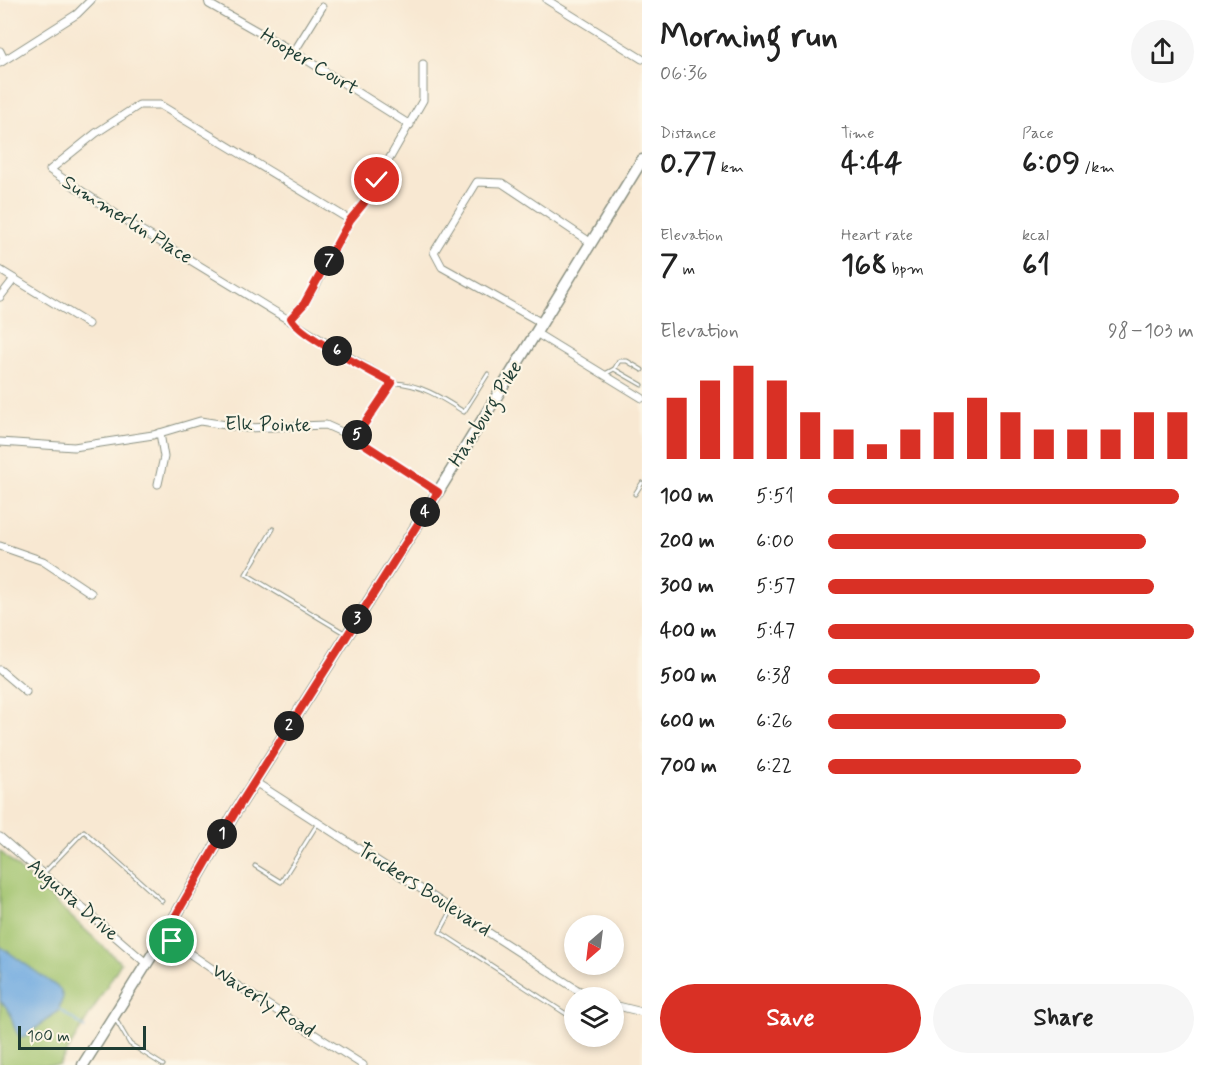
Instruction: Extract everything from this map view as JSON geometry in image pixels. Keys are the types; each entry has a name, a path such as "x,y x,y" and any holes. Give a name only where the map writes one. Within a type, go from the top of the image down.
{"main road":[{"name":"Hamburg Pike","path":"83,1065 164,936 255,782 438,492 642,160"}],"street":[{"path":"0,51 2,61 77,14 91,0"},
{"name":"Hooper Court","path":"208,0 209,4 294,52 410,125"},
{"path":"547,0 642,59"},
{"path":"294,52 322,7"},
{"path":"355,438 392,383 326,345 291,318 304,304 319,280 350,220 364,203 423,100 423,64"},
{"name":"Summerlin Place","path":"292,321 131,224 50,171 88,139 139,105 159,105 350,220"},
{"path":"542,323 442,267 434,252 477,182 502,183 590,242"},
{"path":"0,270 87,324"},
{"path":"0,297 14,279"},
{"path":"536,333 641,396"},
{"name":"Elk Pointe","path":"0,442 74,447 160,433 201,422 246,428 326,424 355,438 438,492"},
{"path":"158,484 164,457 160,433"},
{"path":"0,546 43,561 91,593"},
{"path":"0,670 26,692"},
{"name":"Truckers Boulevard","path":"255,782 573,987"},
{"name":"Augusta Drive","path":"0,837 146,963"},
{"name":"Waverly Road","path":"164,936 230,981 363,1065"},
{"path":"624,1008 642,1012"}],"lane":[{"path":"604,375 614,369 619,361 627,361 642,370"},
{"path":"614,369 642,385"},
{"path":"392,383 411,383 464,412 488,374"},
{"path":"635,494 642,483"},
{"path":"273,529 246,574 348,635"},
{"path":"255,866 281,882 319,822"},
{"path":"42,874 84,831 162,901"},
{"path":"453,908 440,932 564,1012"},
{"path":"114,1016 130,1044 163,1065"}],"green space":[{"path":"0,851 121,963 59,1065 0,1065"}],"water":[{"path":"0,946 60,989 63,997 58,1011 26,1036 20,1037 16,1032 9,1011 0,1001"}],"waterway":[{"path":"59,1009 85,1028"}],"route":[{"path":"172,941 164,936 236,811 438,492 355,438 392,383 326,345 295,325 291,318 304,304 319,280 350,220 364,203 377,180"}]}
